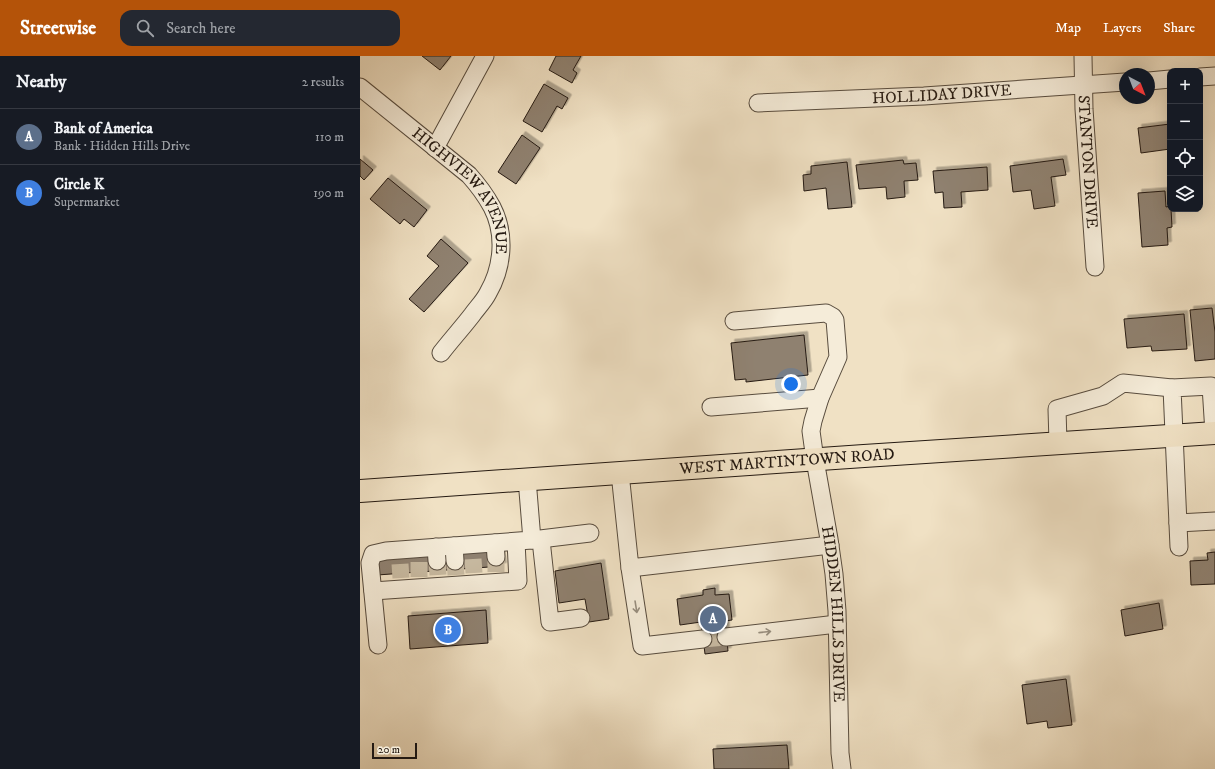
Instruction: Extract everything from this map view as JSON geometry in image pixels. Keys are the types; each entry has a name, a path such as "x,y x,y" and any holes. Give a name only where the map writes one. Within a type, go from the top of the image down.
{"main road":[{"name":"WEST MARTINTOWN ROAD","path":"360,491 1215,433"}],"street":[{"path":"435,148 485,56"},
{"name":"STANTON DRIVE","path":"1083,56 1084,109 1095,267"},
{"path":"1203,77 1215,76"},
{"path":"1155,80 1167,79"},
{"name":"HOLLIDAY DRIVE","path":"758,104 924,96 1119,82"},
{"name":"HIGHVIEW AVENUE","path":"360,87 469,175 480,187 492,207 497,219 502,245 498,271 494,283 487,295 441,353"},
{"name":"HIDDEN HILLS DRIVE","path":"734,321 826,313 835,320 838,357 820,398 811,431 834,574 837,624 840,753 842,769"},
{"path":"1058,443 1057,409 1103,396 1123,382 1172,388 1211,386 1215,433"},
{"path":"1172,388 1179,547"},
{"path":"711,407 820,398"},
{"path":"620,473 630,568 642,646 703,639"},
{"path":"527,479 530,541 550,622 581,618"},
{"path":"1178,523 1215,521"},
{"path":"373,591 400,570 496,564 530,541 590,533"},
{"path":"400,570 496,564 518,581 530,541"},
{"path":"630,568 830,544"},
{"path":"378,645 367,613 373,591 370,563 373,554 386,551 400,570"},
{"path":"726,637 837,624"}],"building":[{"path":"422,56 451,56 440,70"},
{"path":"556,56 581,56 573,70 577,73 572,83 549,70"},
{"path":"544,84 568,98 562,109 557,106 542,132 523,121"},
{"path":"1167,124 1167,149 1141,153 1138,128"},
{"path":"522,135 540,148 516,184 498,172"},
{"path":"360,159 373,170 364,180 360,176"},
{"path":"1063,159 1066,175 1051,177 1055,206 1034,209 1031,190 1013,192 1010,166"},
{"path":"903,160 904,164 916,163 918,180 904,181 905,197 887,199 886,187 859,189 856,165"},
{"path":"847,162 852,207 828,209 826,188 804,191 803,175 811,174 811,166"},
{"path":"987,167 988,190 961,192 962,207 944,208 943,192 935,193 933,171"},
{"path":"388,178 427,210 414,227 404,219 400,224 370,199"},
{"path":"1165,191 1167,212 1171,212 1172,227 1167,228 1168,245 1142,247 1138,193"},
{"path":"441,239 468,263 424,312 409,299 439,266 427,256"},
{"path":"1212,308 1215,332 1215,359 1195,361 1190,310"},
{"path":"1184,314 1187,349 1152,351 1151,346 1127,348 1124,319"},
{"path":"804,335 808,375 746,382 746,379 735,380 731,343"},
{"path":"500,549 503,566 377,575 375,558"},
{"path":"1215,552 1215,584 1191,585 1190,561 1208,560 1207,553"},
{"path":"601,563 609,619 589,622 585,599 559,603 555,571"},
{"path":"715,588 715,595 729,594 732,620 725,621 728,651 705,654 701,622 680,625 677,599 703,595 703,590"},
{"path":"1159,603 1163,629 1125,636 1121,610"},
{"path":"486,610 488,643 410,649 408,616"},
{"path":"1066,679 1072,725 1048,728 1047,721 1027,724 1022,685"},
{"path":"787,745 789,769 714,769 713,749"}],"tunnel":[{"path":"496,557 496,572"},
{"path":"473,559 474,573"},
{"path":"437,561 438,575"},
{"path":"455,561 456,575"},
{"path":"419,562 419,577"},
{"path":"400,564 401,578"},
{"path":"703,639 726,637"}],"place":[{"name":"Bank of America","path":"713,619"},
{"name":"Circle K","path":"448,630"}]}
